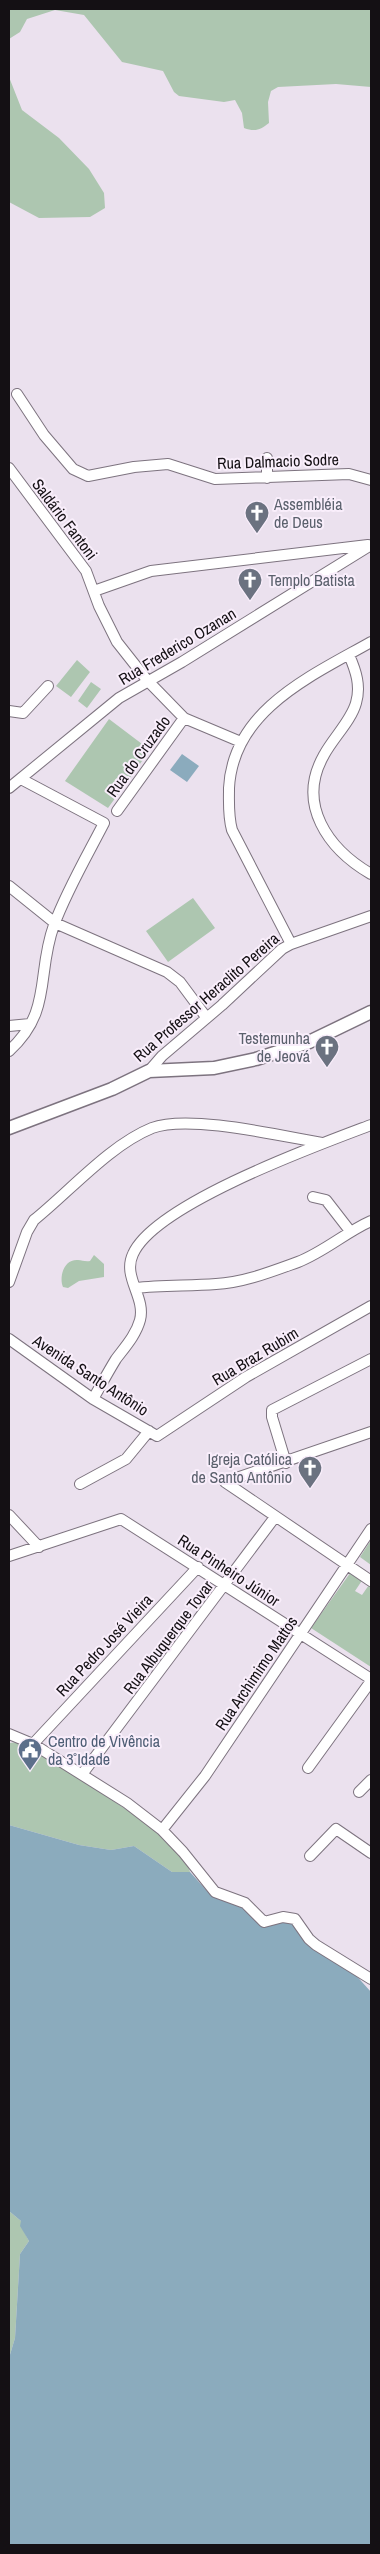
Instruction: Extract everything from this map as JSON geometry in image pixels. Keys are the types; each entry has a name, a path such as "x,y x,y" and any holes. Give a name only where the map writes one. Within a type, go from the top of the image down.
{"main road":[{"path":"149,1071 214,1068 256,1059 309,1042 371,1012"},
{"name":"Rua Professor Heraclito Pereira","path":"9,1128 112,1089 149,1071"}],"street":[{"name":"Rua Dalmacio Sodre","path":"17,394 44,435 73,469 80,474 88,476 134,467 168,464 216,479 349,474 370,478"},
{"path":"267,458 267,478"},
{"name":"Saldário Fantoni","path":"9,468 86,571 99,606 117,642 147,680 184,718"},
{"path":"94,591 151,571 371,545"},
{"name":"Rua Frederico Ozanan","path":"9,788 120,698 147,680 182,662 371,545"},
{"path":"291,944 239,844 229,818 230,774 241,742 254,722 271,704 371,642"},
{"path":"349,655 356,672 359,689 356,705 314,774 312,796 327,834 337,848 348,859 371,874"},
{"path":"9,711 22,713 30,708 48,686"},
{"path":"184,718 241,742"},
{"name":"Rua do Cruzado","path":"117,811 184,718"},
{"path":"9,1051 21,1040 40,1002 44,985 45,955 55,923 104,822 21,779"},
{"path":"9,886 55,923 168,972 180,982 206,1017"},
{"name":"Rua Professor Heraclito Pereira","path":"149,1071 162,1056 291,944 371,916"},
{"path":"9,1026 30,1024"},
{"path":"9,1282 27,1232 34,1220 114,1151 140,1135 169,1124 184,1123 262,1132 323,1143"},
{"path":"93,1399 134,1334 140,1320 141,1308 130,1276 129,1264 138,1245 154,1229 208,1194 323,1143 371,1125"},
{"path":"313,1197 326,1200 350,1231"},
{"path":"135,1288 171,1284 229,1283 299,1262 320,1251 350,1231 371,1221"},
{"name":"Rua Braz Rubim","path":"80,1484 126,1459 153,1434 246,1376 371,1306"},
{"name":"Avenida Santo Antônio","path":"9,1339 93,1399 153,1434"},
{"path":"286,1463 272,1417 272,1410 371,1359"},
{"path":"371,1432 286,1463 225,1482 371,1581"},
{"path":"9,1515 39,1547 9,1556"},
{"name":"Rua Albuquerque Tovar","path":"83,1774 275,1517"},
{"name":"Rua Pinheiro Júnior","path":"39,1547 121,1519 371,1680"},
{"name":"Rua Archimimo Mattos","path":"162,1830 204,1776 371,1529"},
{"name":"Rua Pedro José Vieira","path":"33,1744 198,1567"},
{"path":"308,1768 368,1695 371,1680"},
{"path":"9,1734 33,1744 83,1774 162,1830 194,1864 203,1880 215,1892 244,1903 264,1922 290,1917 295,1919 309,1940 371,1978"},
{"path":"359,1792 371,1780"},
{"path":"310,1856 336,1829 371,1853"}],"green space":[{"path":"9,9 371,9 371,87 336,84 278,87 271,91 268,102 269,123 257,130 251,130 244,128 242,113 235,100 224,102 179,96 174,92 163,71 122,62 84,15 55,10 27,19 20,32 9,39"},
{"path":"9,77 22,110 59,138 89,169 104,193 105,208 90,217 39,218 9,202"},
{"path":"77,660 90,672 71,697 56,686"},
{"path":"91,682 101,689 87,708 78,701"},
{"path":"109,719 150,750 108,808 65,781"},
{"path":"193,898 215,928 168,962 146,931"},
{"path":"94,1255 104,1264 104,1277 79,1281 68,1288 63,1287 62,1274 66,1266 73,1261 90,1261"},
{"path":"371,1540 371,1565 360,1557"},
{"path":"353,1569 365,1576 355,1591 362,1595 371,1582 371,1667 311,1628"},
{"path":"19,1742 34,1747 158,1831 188,1865 190,1872 172,1872 134,1846 111,1850 79,1845 9,1825 9,1743"},
{"path":"9,2211 21,2221 21,2226 29,2241 20,2254 15,2338 9,2358"}],"water":[{"path":"182,754 199,766 187,782 170,770"},
{"path":"9,1825 79,1845 111,1850 134,1846 172,1872 190,1872 208,1892 245,1906 266,1925 290,1920 353,1972 371,1992 371,2545 9,2545 9,2358 15,2338 20,2254 29,2241 20,2226 21,2221 9,2211"}],"place":[{"name":"Assembléia de Deus","path":"257,534"},
{"name":"Templo Batista","path":"250,601"},
{"name":"Testemunha de Jeová","path":"327,1068"},
{"name":"Igreja Católica de Santo Antônio","path":"310,1489"},
{"name":"Centro de Vivência da 3˚ Idade","path":"30,1771"}]}
